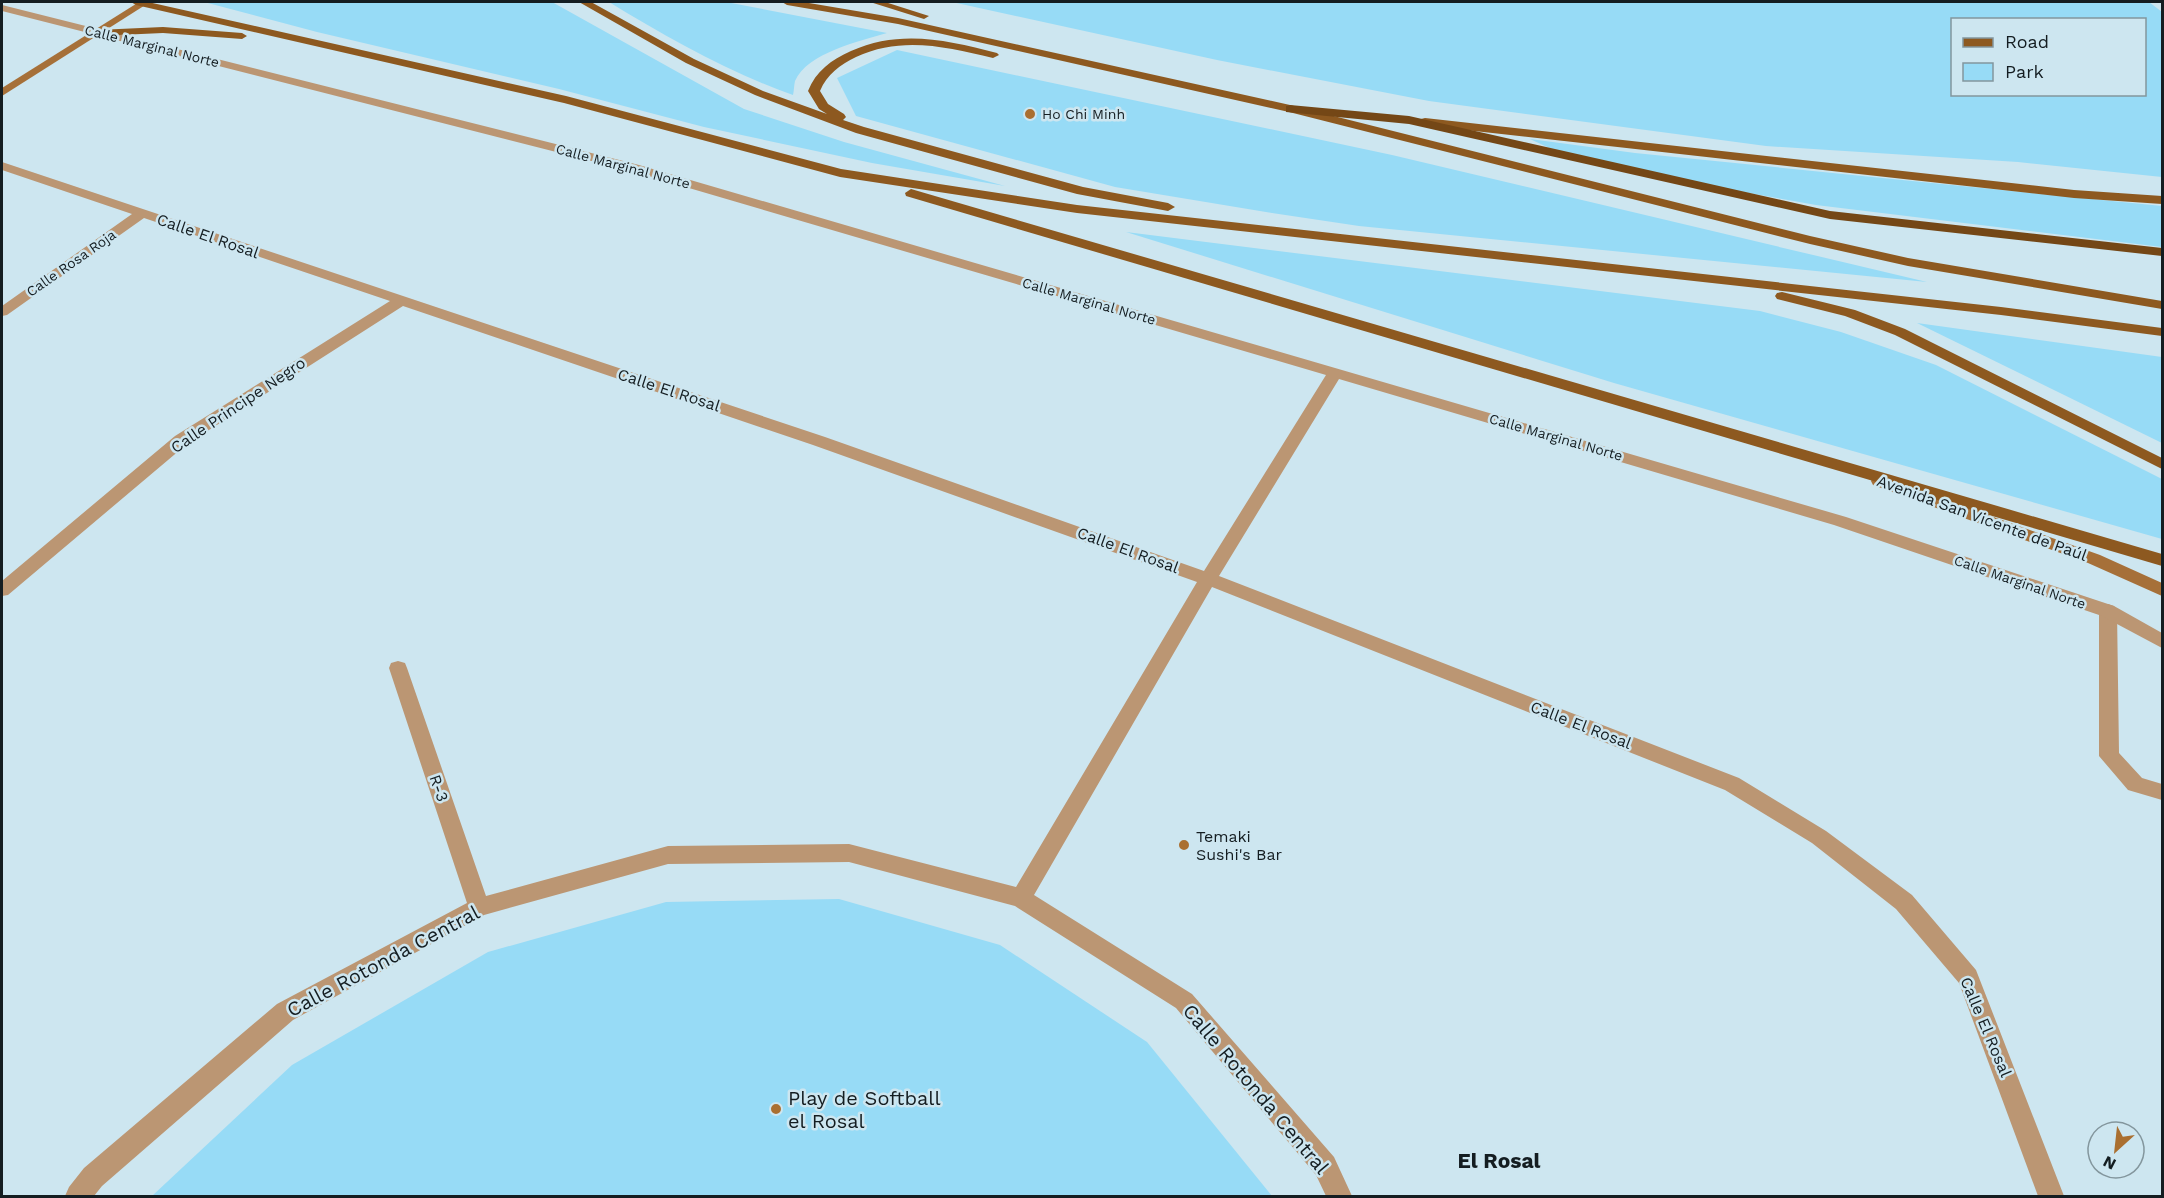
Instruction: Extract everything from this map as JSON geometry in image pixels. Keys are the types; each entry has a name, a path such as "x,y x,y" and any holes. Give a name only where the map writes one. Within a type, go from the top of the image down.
{"highway":[{"path":"1290,109 1409,120 1830,215 2163,252"}],"main road":[{"path":"141,2 578,103 840,173 2163,560"},
{"path":"584,2 690,61 759,93 860,130 1082,192 1311,233"},
{"path":"787,2 898,21 1290,109 1886,257 2163,305"},
{"path":"875,2 1072,59"},
{"path":"97,33 163,30 203,32 253,37 359,54"},
{"path":"860,130 823,106 814,91 822,75 843,60 865,50 899,41 933,43 1022,61 1213,92"},
{"path":"1409,120 2062,193 2163,200"},
{"path":"840,173 1077,209 1606,266 2163,332"},
{"path":"1606,266 1772,293 1850,314 1900,332 2163,464"}],"street":[{"path":"2,93 97,33 141,2"},
{"name":"Calle Marginal Norte","path":"2,8 635,168 1840,521 2108,611 2163,640"},
{"name":"Calle El Rosal","path":"2,166 819,441 1208,579 1732,784 1819,837 1904,902 1968,977 2051,1197"},
{"name":"Calle Rosa Roja","path":"2,312 141,214"},
{"name":"Calle Principe Negro","path":"2,590 181,440 400,301"},
{"path":"1021,898 1208,579 1335,373"},
{"name":"Avenida San Vicente de Paúl","path":"1798,452 2094,559 2163,590"},
{"path":"2108,611 2109,756 2135,784 2163,792"},
{"name":"R-3","path":"398,668 479,907"},
{"name":"Calle Rotonda Central","path":"78,1197 93,1177 285,1012 479,907 668,855 849,853 1021,898 1184,1000 1325,1166 1338,1197"}],"green space":[{"path":"204,2 552,2 744,109 844,142 1005,186 872,163 704,127"},
{"path":"609,2 726,2 887,33 849,44 811,63 801,71 795,81 793,95 745,76 699,53"},
{"path":"952,2 2149,2 2162,12 2162,177 2018,162 1766,146 1429,101 1217,60"},
{"path":"897,50 1392,155 1927,282 1359,226 1115,187 856,116 837,78"},
{"path":"1530,139 1635,153 2162,206 2162,247 1816,205 1647,175 1573,159"},
{"path":"1126,232 1760,311 1841,332 1936,365 2162,479 2162,539 1614,383"},
{"path":"1917,323 2162,357 2162,443"},
{"path":"839,899 1000,945 1147,1042 1272,1196 152,1196 292,1065 488,952 666,902"}],"place":[{"name":"Ho Chi Minh","path":"1030,114"},
{"name":"Temaki Sushi's Bar","path":"1184,845"},
{"name":"Play de Softball el Rosal","path":"776,1109"}],"district":[{"name":"El Rosal","path":"1499,1160"}]}
